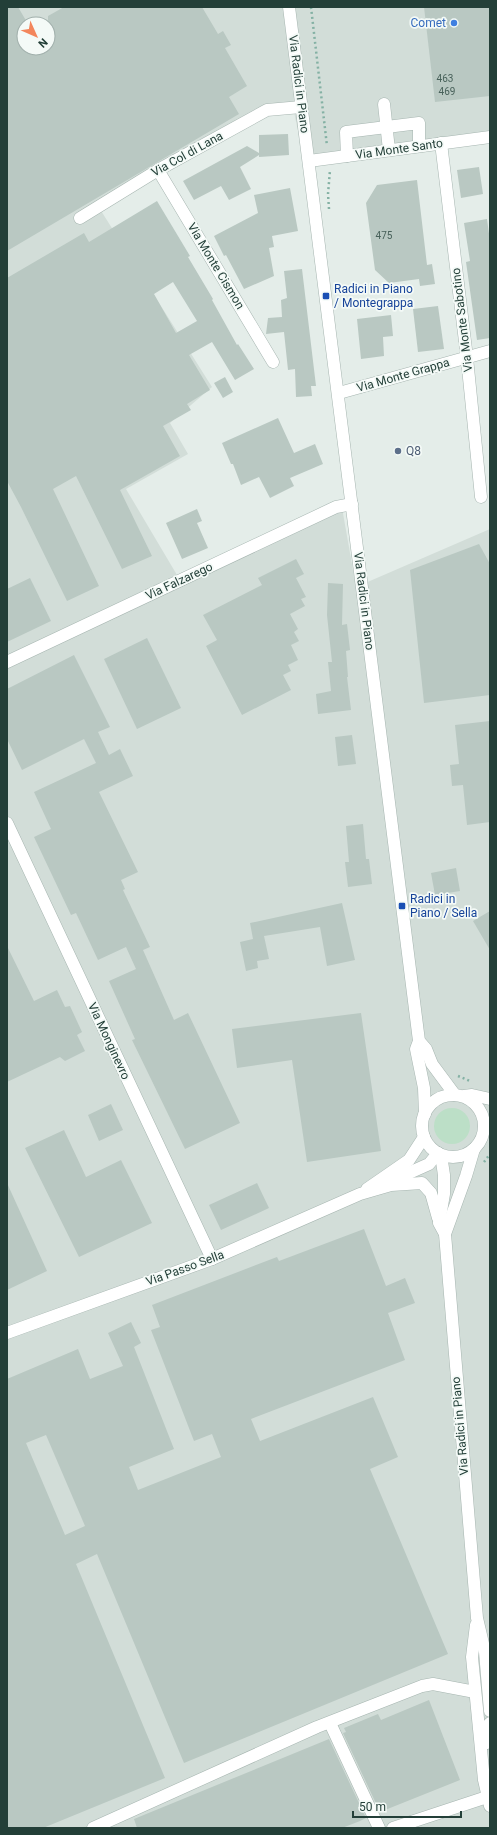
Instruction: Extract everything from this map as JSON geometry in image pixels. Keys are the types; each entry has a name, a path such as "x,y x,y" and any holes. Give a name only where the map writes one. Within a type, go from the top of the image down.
{"street":[{"name":"Via Radici in Piano","path":"289,7 339,393 419,1041 416,1049 424,1088 425,1114"},
{"path":"384,104 388,150"},
{"name":"Via Col di Lana","path":"80,218 158,170 267,110 301,107"},
{"path":"347,156 346,132 419,123 420,146"},
{"name":"Via Monte Santo","path":"309,161 490,137"},
{"name":"Via Monte Sabotino","path":"441,143 467,358 481,497"},
{"name":"Via Monte Cismon","path":"158,170 273,362"},
{"name":"Via Monte Grappa","path":"339,393 490,351"},
{"name":"Via Falzarego","path":"7,662 336,507 352,504"},
{"name":"Via Monginevro","path":"7,823 212,1259"},
{"path":"419,1041 426,1049 432,1064 459,1096 471,1100 478,1107 483,1115 484,1125 487,1132 474,1149 461,1156 454,1157 440,1154 428,1144 424,1137 423,1122 425,1114 430,1106 437,1100 446,1096 459,1096 472,1095 490,1099"},
{"name":"Via Passo Sella","path":"360,1194 409,1160 424,1137"},
{"path":"445,1234 474,1149"},
{"path":"439,1223 444,1194 444,1174 440,1154"},
{"name":"Via Passo Sella","path":"391,1185 400,1177 429,1164 440,1154"},
{"name":"Via Passo Sella","path":"7,1333 212,1259 360,1194 391,1185 422,1183 432,1193 439,1223 445,1234"},
{"name":"Via Radici in Piano","path":"445,1234 477,1618"},
{"path":"394,1828 489,1801 482,1765 472,1657 477,1618"},
{"path":"477,1618 485,1652 490,1711"},
{"path":"473,1663 480,1672 484,1713 490,1722 485,1729 488,1755 482,1765"},
{"path":"93,1828 301,1734 422,1686 433,1684 475,1692"},
{"path":"330,1723 379,1828"}],"path":[{"path":"311,7 330,170 328,194 330,216"},
{"path":"452,1073 476,1084"},
{"path":"482,1164 490,1154"}],"shaded area":[{"path":"7,7 490,7 490,133 304,160 293,107 240,118 98,206 212,387 170,423 188,454 126,489 177,575 341,502 356,587 490,529 490,1828 7,1828"}],"green space":[{"path":"456,1108 465,1113 469,1119 469,1133 465,1139 456,1144 448,1144 439,1139 435,1133 434,1122 439,1113 445,1109"}],"building":[{"path":"7,7 18,7 23,16 16,16 16,56 56,56 56,16 48,16 64,7 202,7 218,34 223,31 231,45 225,48 247,86 229,97 239,114 7,251"},
{"path":"424,7 490,7 490,96 435,102"},
{"path":"288,134 289,155 259,157 259,155 240,167 251,189 229,200 221,186 194,200 183,181 247,146 259,153 259,135"},
{"path":"479,167 483,194 461,198 457,170"},
{"path":"417,180 427,265 432,264 435,284 420,286 419,279 389,283 375,270 366,203 377,185"},
{"path":"290,188 298,231 272,236 274,247 269,248 274,276 244,289 214,236 258,213 254,195"},
{"path":"157,201 190,256 188,257 213,299 212,300 237,345 238,344 254,369 235,380 212,342 189,355 210,390 187,404 191,410 163,426 180,456 120,490 152,556 122,569 76,476 53,489 99,586 67,601 7,481 7,278 84,233 89,242","holes":["173,282 197,321 176,333 154,294"]},
{"path":"487,219 490,241 490,338 477,340 466,262 470,261 464,223"},
{"path":"302,269 316,386 311,386 312,396 296,397 295,369 288,370 284,332 266,334 268,318 282,317 281,300 287,298 284,271"},
{"path":"438,306 444,349 418,352 413,309"},
{"path":"391,315 393,336 383,337 384,356 361,359 357,319"},
{"path":"225,377 233,392 223,398 214,383"},
{"path":"278,418 294,453 315,444 323,464 290,478 294,486 270,498 259,477 241,485 233,464 231,464 222,443"},
{"path":"197,509 202,521 197,523 208,548 182,559 166,523"},
{"path":"479,544 490,564 490,695 424,703 410,570"},
{"path":"296,559 304,574 296,578 306,597 301,599 305,606 290,614 298,629 294,632 299,641 291,645 298,660 288,665 291,671 283,675 291,690 242,715 206,646 217,640 203,615 262,585 258,578"},
{"path":"30,578 51,621 7,642 7,589"},
{"path":"328,583 343,584 342,625 347,624 350,650 346,651 351,710 318,714 316,694 331,691 328,662 332,662 327,615"},
{"path":"147,638 181,708 137,729 104,659"},
{"path":"74,655 110,727 98,732 109,755 120,749 133,776 99,792 138,872 121,880 125,889 123,890 150,947 143,950 174,1020 188,1013 240,1123 185,1149 132,1040 135,1039 109,981 136,969 126,947 98,960 76,913 71,915 34,837 51,829 34,792 96,763 84,739 22,770 7,739 7,689"},
{"path":"490,721 490,822 467,825 463,785 452,786 450,765 459,764 455,725"},
{"path":"352,735 356,764 338,766 335,737"},
{"path":"363,824 366,859 369,859 372,884 348,887 345,862 349,862 346,826"},
{"path":"456,868 460,891 435,895 431,873"},
{"path":"342,903 355,960 327,966 320,927 264,936 269,959 257,961 258,968 246,971 240,942 253,939 250,923"},
{"path":"490,911 490,950 473,921"},
{"path":"7,946 34,1001 57,990 65,1007 70,1006 82,1032 77,1035 85,1051 65,1061 60,1057 7,1082"},
{"path":"361,1013 381,1151 307,1162 292,1060 237,1068 232,1029"},
{"path":"111,1104 123,1130 99,1141 88,1115"},
{"path":"64,1130 86,1177 121,1160 152,1223 79,1257 25,1148"},
{"path":"7,1183 47,1271 7,1290"},
{"path":"257,1183 269,1208 221,1230 209,1205"},
{"path":"364,1229 386,1286 405,1278 415,1303 388,1313 405,1360 251,1419 260,1441 373,1397 398,1457 370,1469 448,1654 184,1763 97,1554 76,1564 165,1778 43,1828 7,1828 7,1379 78,1349 90,1379 123,1366 108,1333 131,1322 141,1343 134,1347 174,1449 129,1467 138,1490 221,1457 212,1434 194,1441 151,1330 160,1327 152,1305 277,1257 279,1261","holes":["46,1435 85,1526 65,1535 26,1443"]},
{"path":"429,1700 460,1780 380,1812 343,1733 346,1732 344,1728 378,1714 381,1720"},
{"path":"329,1739 366,1818 360,1821 342,1828 137,1828 134,1819"}],"place":[{"name":"Comet","path":"454,23"},
{"name":"Radici in Piano / Montegrappa","path":"326,296"},
{"name":"Q8","path":"398,451"},
{"name":"Radici in Piano / Sella","path":"402,906"}]}
